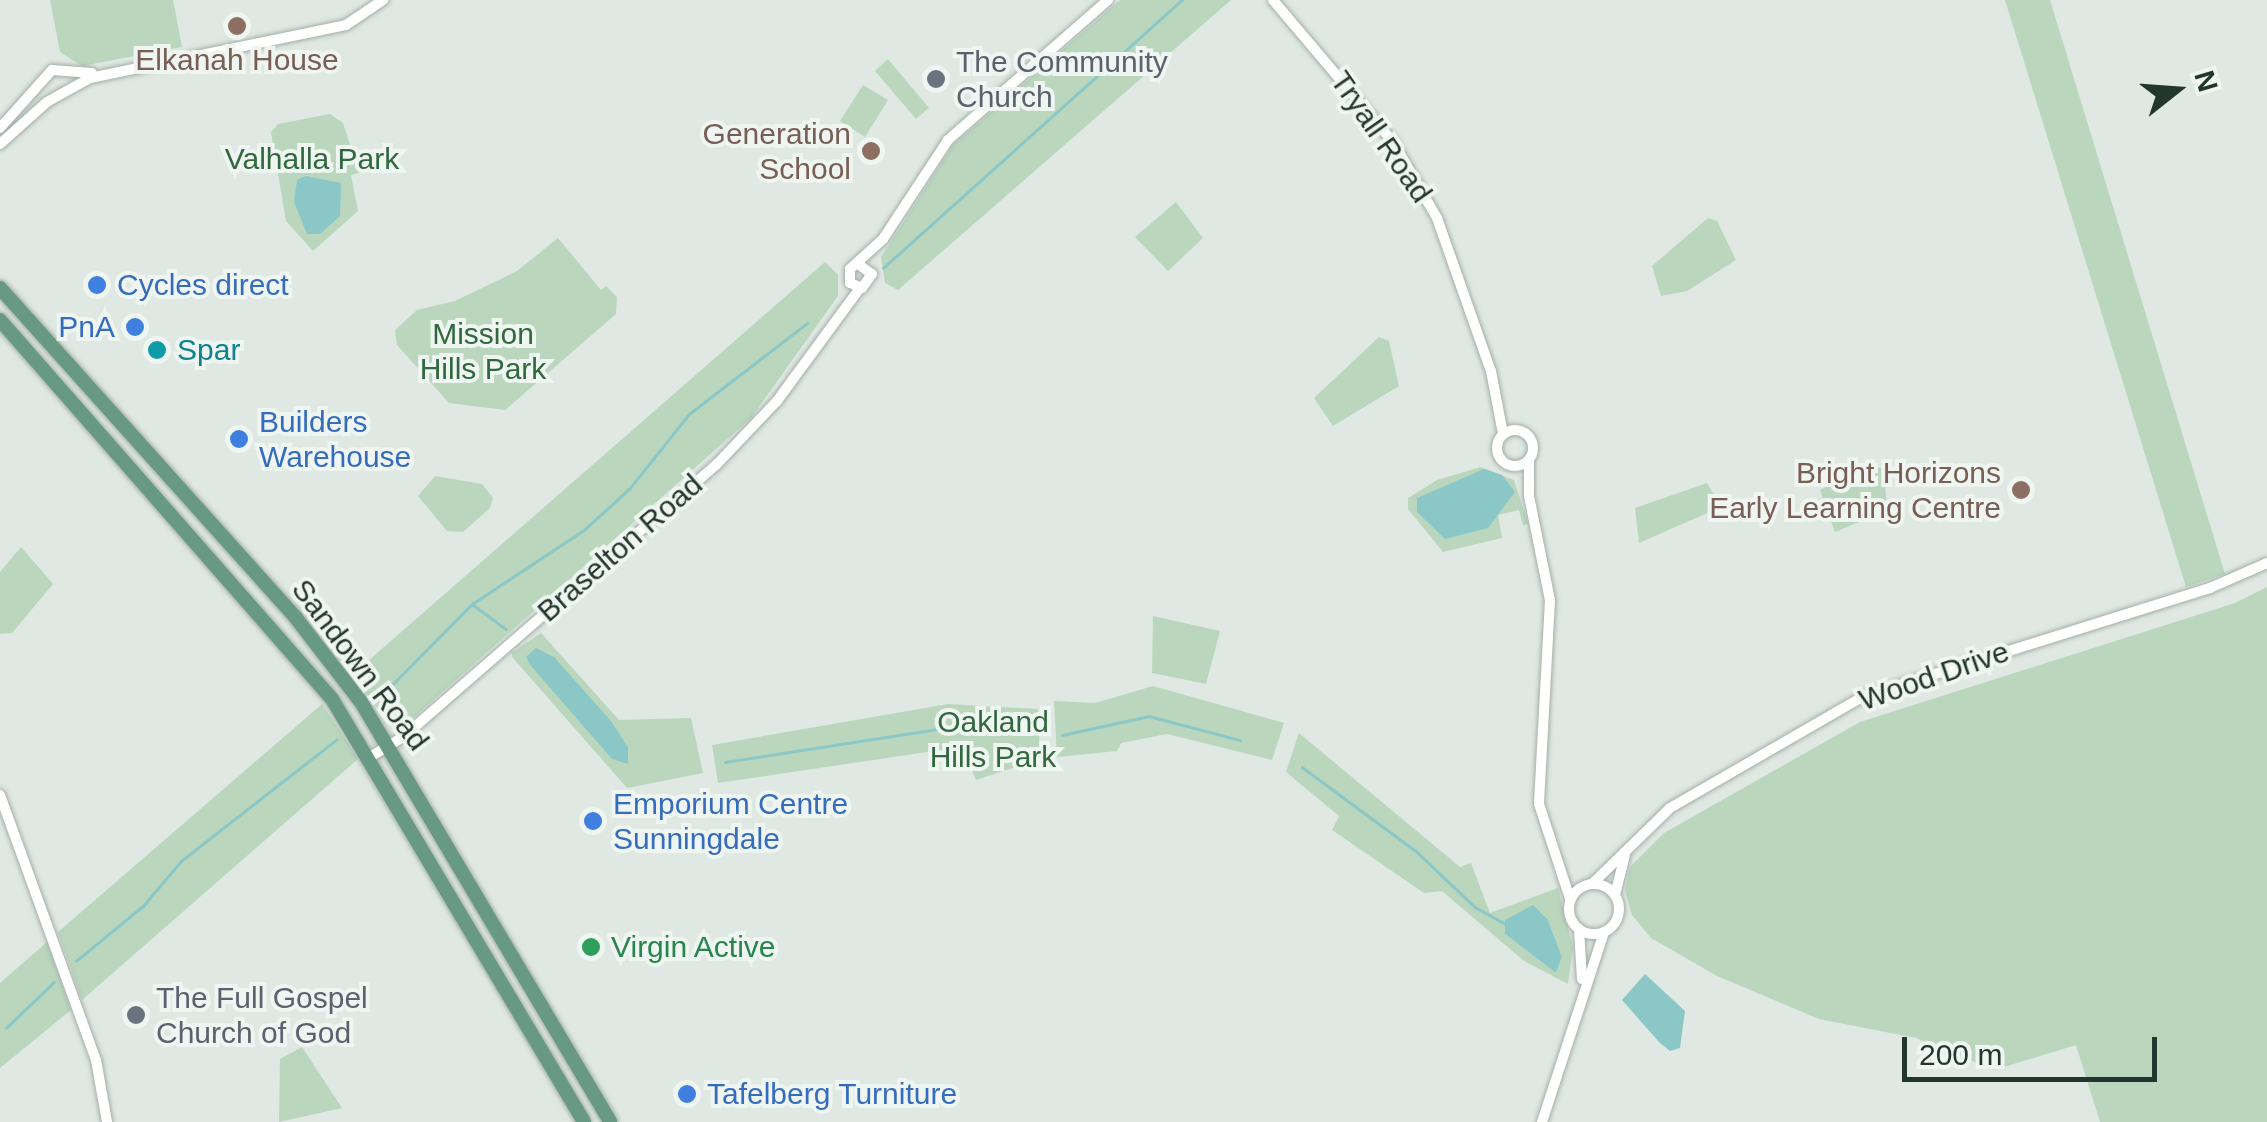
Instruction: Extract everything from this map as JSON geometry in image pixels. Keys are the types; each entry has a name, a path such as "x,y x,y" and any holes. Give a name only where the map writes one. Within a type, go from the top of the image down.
{"main road":[{"name":"Sandown Road","path":"0,288 296,618 390,745 610,1122"},
{"name":"Sandown Road","path":"0,320 297,652 370,756 584,1122"}],"street":[{"path":"0,128 57,69 69,73 122,69 346,25 382,0"},
{"path":"883,239 871,271 858,264 883,239 948,140 1108,0"},
{"name":"Tryall Road","path":"1274,0 1392,142 1437,218 1500,403 1503,434"},
{"path":"0,144 56,97 122,69"},
{"path":"69,73 70,90"},
{"path":"44,82 56,97"},
{"name":"Braselton Road","path":"840,308 858,264"},
{"name":"Braselton Road","path":"370,756 390,745 716,464 795,378 840,308 870,283 871,271"},
{"path":"849,279 860,288"},
{"name":"Tryall Road","path":"1500,403 1520,431"},
{"path":"1529,496 1513,466 1497,454 1503,434 1520,431 1532,444 1528,460 1529,496 1550,600 1538,779 1552,848 1570,899 1570,917 1579,929 1582,990"},
{"path":"1513,466 1528,460"},
{"name":"Wood Drive","path":"1589,884 1670,808 1862,697 2193,594 2267,563"},
{"path":"0,795 100,1074 107,1122"},
{"path":"1542,1122 1562,1076 1582,990 1604,932 1618,914 1615,894 1629,846"},
{"path":"1552,848 1589,884 1615,894"},
{"path":"1570,899 1589,884"},
{"path":"1579,929 1604,932"}],"green space":[{"path":"50,0 173,0 182,47 82,66 60,52"},
{"path":"1120,0 1231,0 898,290 885,283 881,257 953,145"},
{"path":"2005,0 2050,0 2225,574 2186,587"},
{"path":"888,59 929,108 916,119 875,71"},
{"path":"863,85 888,100 865,137 840,121"},
{"name":"Valhalla Park","path":"330,114 343,123 359,173 351,175 358,211 313,251 286,221 271,132 278,124"},
{"path":"1176,202 1203,238 1168,271 1135,237"},
{"path":"1708,218 1717,221 1736,260 1687,291 1661,296 1652,266"},
{"name":"Mission Hills Park","path":"558,238 601,290 606,286 617,297 616,314 505,410 449,403 397,345 395,330 417,310 455,301 517,271"},
{"path":"825,262 838,275 838,296 751,418 404,726 389,724 353,674"},
{"path":"1379,337 1389,341 1399,386 1333,426 1314,398"},
{"path":"1481,467 1514,480 1528,523 1523,526 1519,510 1498,515 1502,538 1443,552 1408,509 1408,498 1437,480"},
{"path":"1884,467 1887,510 1835,532 1820,490 1853,472"},
{"path":"435,476 482,484 493,498 490,508 463,532 447,531 418,496"},
{"path":"1707,483 1721,507 1639,543 1635,508"},
{"path":"21,547 53,584 12,633 0,634 0,572"},
{"path":"2267,587 2267,1122 2100,1122 2076,1045 1994,1070 1916,1038 1819,1019 1717,976 1651,938 1632,915 1625,891 1630,867 1664,833 1860,722 2235,603"},
{"path":"1153,616 1220,631 1206,684 1152,673"},
{"path":"541,633 619,720 691,718 703,773 627,788 513,658 511,653"},
{"path":"1153,686 1284,723 1272,760 1167,734 1121,743 1117,751 1057,757 1054,701 1095,703"},
{"path":"322,704 358,759 82,1000 58,932"},
{"name":"Oakland Hills Park","path":"948,704 1038,709 1040,759 976,780 961,747 718,783 712,745"},
{"path":"1299,733 1460,867 1471,863 1490,913 1558,888 1573,947 1568,984 1524,961 1442,891 1424,893 1332,830 1339,816 1286,772","holes":["1548,920 1562,957 1556,973 1505,934"]},
{"path":"47,942 71,1010 0,1068 0,983"},
{"path":"302,1047 342,1108 279,1122 280,1059"}],"water":[{"path":"306,176 341,183 340,216 320,234 307,234 294,202 297,180"},
{"path":"1484,469 1502,475 1515,492 1488,528 1445,539 1417,512 1417,498"},
{"path":"536,648 554,657 611,721 628,747 628,764 612,759 531,666 526,657"},
{"path":"1533,905 1548,920 1562,957 1556,973 1505,934 1505,920"},
{"path":"1645,974 1685,1011 1680,1048 1670,1051 1659,1042 1622,1000"}],"waterway":[{"path":"883,268 1182,0"},
{"path":"377,700 472,604 584,530 630,488 689,414 807,323"},
{"path":"472,604 506,629"},
{"path":"1062,735 1149,716 1240,740"},
{"path":"725,762 958,726"},
{"path":"76,961 143,906 181,861 336,740"},
{"path":"1302,767 1416,851 1475,907 1508,925"},
{"path":"6,1028 54,982"}],"place":[{"name":"Elkanah House","path":"237,26"},
{"name":"The Community Church","path":"936,79"},
{"name":"Generation School","path":"871,151"},
{"name":"Cycles direct","path":"97,285"},
{"name":"PnA","path":"135,327"},
{"name":"Spar","path":"157,350"},
{"name":"Builders Warehouse","path":"239,439"},
{"name":"Bright Horizons Early Learning Centre","path":"2021,490"},
{"name":"Emporium Centre Sunningdale","path":"593,821"},
{"name":"Virgin Active","path":"591,947"},
{"name":"The Full Gospel Church of God","path":"136,1015"},
{"name":"Tafelberg Turniture","path":"687,1094"}]}
